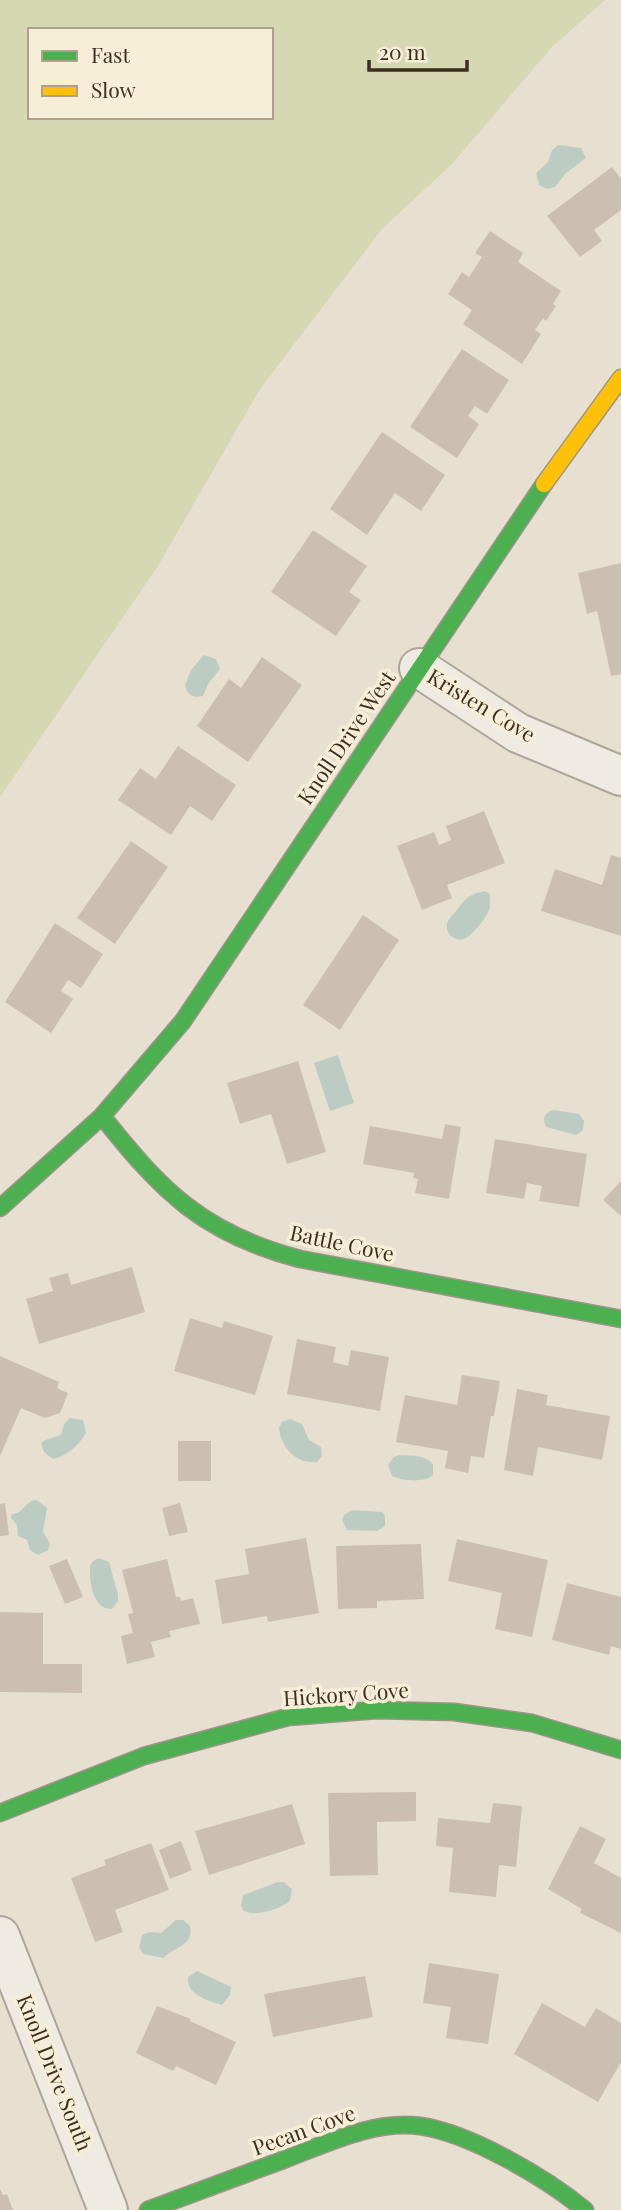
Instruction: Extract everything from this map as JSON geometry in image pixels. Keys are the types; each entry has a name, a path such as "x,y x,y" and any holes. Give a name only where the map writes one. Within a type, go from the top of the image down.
{"street":[{"name":"Knoll Drive West","path":"102,1116 183,1021 533,499 621,378"},
{"name":"Kristen Cove","path":"419,668 518,733 621,775"},
{"path":"0,1208 102,1116"},
{"name":"Battle Cove","path":"102,1116 127,1149 176,1199 225,1233 254,1246 300,1259 621,1319"},
{"name":"Hickory Cove","path":"0,1813 144,1756 288,1717 377,1710 454,1712 532,1723 621,1750"},
{"name":"Knoll Drive South","path":"0,1936 108,2210"},
{"name":"Pecan Cove","path":"148,2210 374,2127 420,2126 453,2135 519,2165 564,2193 585,2210"}],"green space":[{"path":"0,0 605,0 552,47 452,164 382,229 260,389 158,566 0,797"}],"shaded area":[{"path":"558,145 581,148 586,158 565,174 555,187 547,189 539,185 536,173 548,162 552,150"},
{"path":"204,655 216,659 220,669 208,684 203,696 193,696 187,692 185,685 191,670"},
{"path":"485,891 490,894 490,906 482,922 464,939 451,936 447,928 449,919 469,897"},
{"path":"338,1055 354,1103 330,1111 314,1063"},
{"path":"554,1110 579,1114 584,1121 583,1130 576,1135 546,1127 545,1116"},
{"path":"70,1418 83,1420 86,1433 72,1449 53,1459 44,1452 41,1443 61,1435 64,1424"},
{"path":"290,1419 302,1424 309,1440 321,1447 322,1456 317,1462 302,1460 286,1448 279,1428 282,1422"},
{"path":"399,1455 426,1459 433,1464 433,1475 413,1480 392,1476 388,1465"},
{"path":"37,1500 47,1508 43,1531 50,1544 48,1550 38,1555 30,1550 27,1540 18,1536 17,1525 11,1518 12,1514"},
{"path":"352,1510 382,1512 385,1526 377,1531 347,1530 342,1520 344,1515"},
{"path":"99,1558 109,1562 118,1595 118,1601 112,1609 100,1605 96,1600 90,1579 90,1566"},
{"path":"284,1882 292,1889 290,1901 267,1912 243,1910 243,1895"},
{"path":"176,1920 183,1920 190,1926 186,1942 164,1958 143,1954 139,1947 142,1935 150,1932 161,1933"},
{"path":"197,1971 231,1987 230,1995 222,2005 194,1993 188,1983 188,1977"}],"building":[{"path":"612,167 621,179 621,210 594,230 602,241 580,257 547,216"},
{"path":"490,231 523,253 518,262 561,291 553,304 556,306 546,321 543,318 535,330 541,334 522,364 463,324 472,310 448,294 462,272 469,277 482,257 475,253"},
{"path":"462,349 509,380 487,414 475,406 468,416 479,424 457,458 410,427"},
{"path":"382,432 445,475 421,511 395,493 367,535 330,509"},
{"path":"313,530 367,566 349,592 361,600 336,636 271,592"},
{"path":"621,563 621,674 611,676 597,611 587,614 578,573"},
{"path":"262,657 302,685 248,762 197,726 229,679 241,688"},
{"path":"178,746 236,785 212,821 190,806 171,835 118,800 140,768 156,779"},
{"path":"484,811 505,863 447,885 452,898 422,910 397,846 434,832 439,845 451,840 446,826"},
{"path":"131,841 168,867 115,944 77,918"},
{"path":"611,855 621,858 621,936 541,911 555,869 602,885"},
{"path":"363,915 399,940 340,1030 303,1005"},
{"path":"55,923 103,954 81,988 68,980 61,991 73,999 51,1033 5,1002"},
{"path":"298,1061 326,1152 287,1164 271,1114 240,1124 227,1083"},
{"path":"445,1124 461,1127 449,1199 415,1193 418,1179 413,1178 414,1173 363,1164 370,1126 442,1139"},
{"path":"495,1139 587,1154 579,1207 539,1201 542,1186 527,1183 524,1199 486,1193"},
{"path":"621,1181 621,1216 603,1200"},
{"path":"132,1267 145,1312 39,1344 26,1299 53,1291 49,1278 68,1273 71,1285"},
{"path":"190,1318 222,1328 224,1321 273,1336 255,1395 174,1371"},
{"path":"297,1339 336,1347 333,1362 348,1366 351,1350 389,1357 380,1411 287,1394"},
{"path":"0,1356 59,1382 57,1388 68,1393 60,1413 45,1418 21,1408 0,1456"},
{"path":"462,1375 500,1381 484,1458 471,1456 468,1473 445,1468 448,1451 396,1442 405,1395 457,1405"},
{"path":"517,1389 548,1395 546,1405 610,1416 602,1460 538,1447 533,1476 504,1470"},
{"path":"178,1441 211,1441 211,1481 178,1481"},
{"path":"5,1503 9,1535 0,1536 0,1504"},
{"path":"180,1503 188,1532 169,1536 162,1508"},
{"path":"306,1538 319,1613 268,1622 267,1616 222,1624 215,1580 249,1574 245,1549"},
{"path":"457,1539 548,1560 532,1637 495,1629 502,1593 448,1581"},
{"path":"421,1544 424,1599 377,1601 377,1608 338,1609 336,1546"},
{"path":"67,1559 83,1597 65,1604 49,1566"},
{"path":"167,1559 176,1597 180,1597 181,1601 193,1598 200,1624 169,1631 171,1637 151,1642 155,1657 127,1664 121,1636 133,1633 128,1614 133,1613 122,1570"},
{"path":"567,1583 621,1597 621,1649 611,1646 609,1655 552,1640"},
{"path":"0,1612 43,1613 43,1664 82,1664 82,1693 0,1692"},
{"path":"416,1792 416,1821 377,1822 378,1875 330,1876 328,1793"},
{"path":"493,1803 522,1806 516,1867 499,1865 496,1897 449,1892 453,1848 436,1846 438,1818 490,1823"},
{"path":"292,1804 305,1844 209,1875 195,1831"},
{"path":"580,1826 606,1839 594,1863 621,1878 621,1933 580,1913 582,1909 548,1889"},
{"path":"181,1841 192,1870 170,1879 159,1850"},
{"path":"151,1843 169,1890 115,1910 123,1932 95,1942 71,1878 106,1865 104,1860"},
{"path":"429,1963 499,1974 488,2044 446,2038 451,2007 423,2003"},
{"path":"365,1976 373,2017 273,2037 264,1994"},
{"path":"542,2003 585,2027 596,2008 621,2023 621,2062 598,2102 514,2054"},
{"path":"157,2006 191,2019 190,2021 236,2042 216,2085 176,2066 173,2071 136,2053"},
{"path":"0,2189 3,2195 7,2194 13,2210 0,2210"}],"traffic: fast":[{"path":"0,1208 102,1116 183,1021 544,484"},
{"path":"102,1116 145,1167 188,1207 211,1223 266,1249 300,1259 621,1319"},
{"path":"0,1813 144,1756 288,1717 377,1710 454,1712 532,1723 621,1750"},
{"path":"148,2210 350,2135 402,2125 440,2130 484,2147 550,2184 585,2210"}],"traffic: slow":[{"path":"544,484 621,378"}]}
